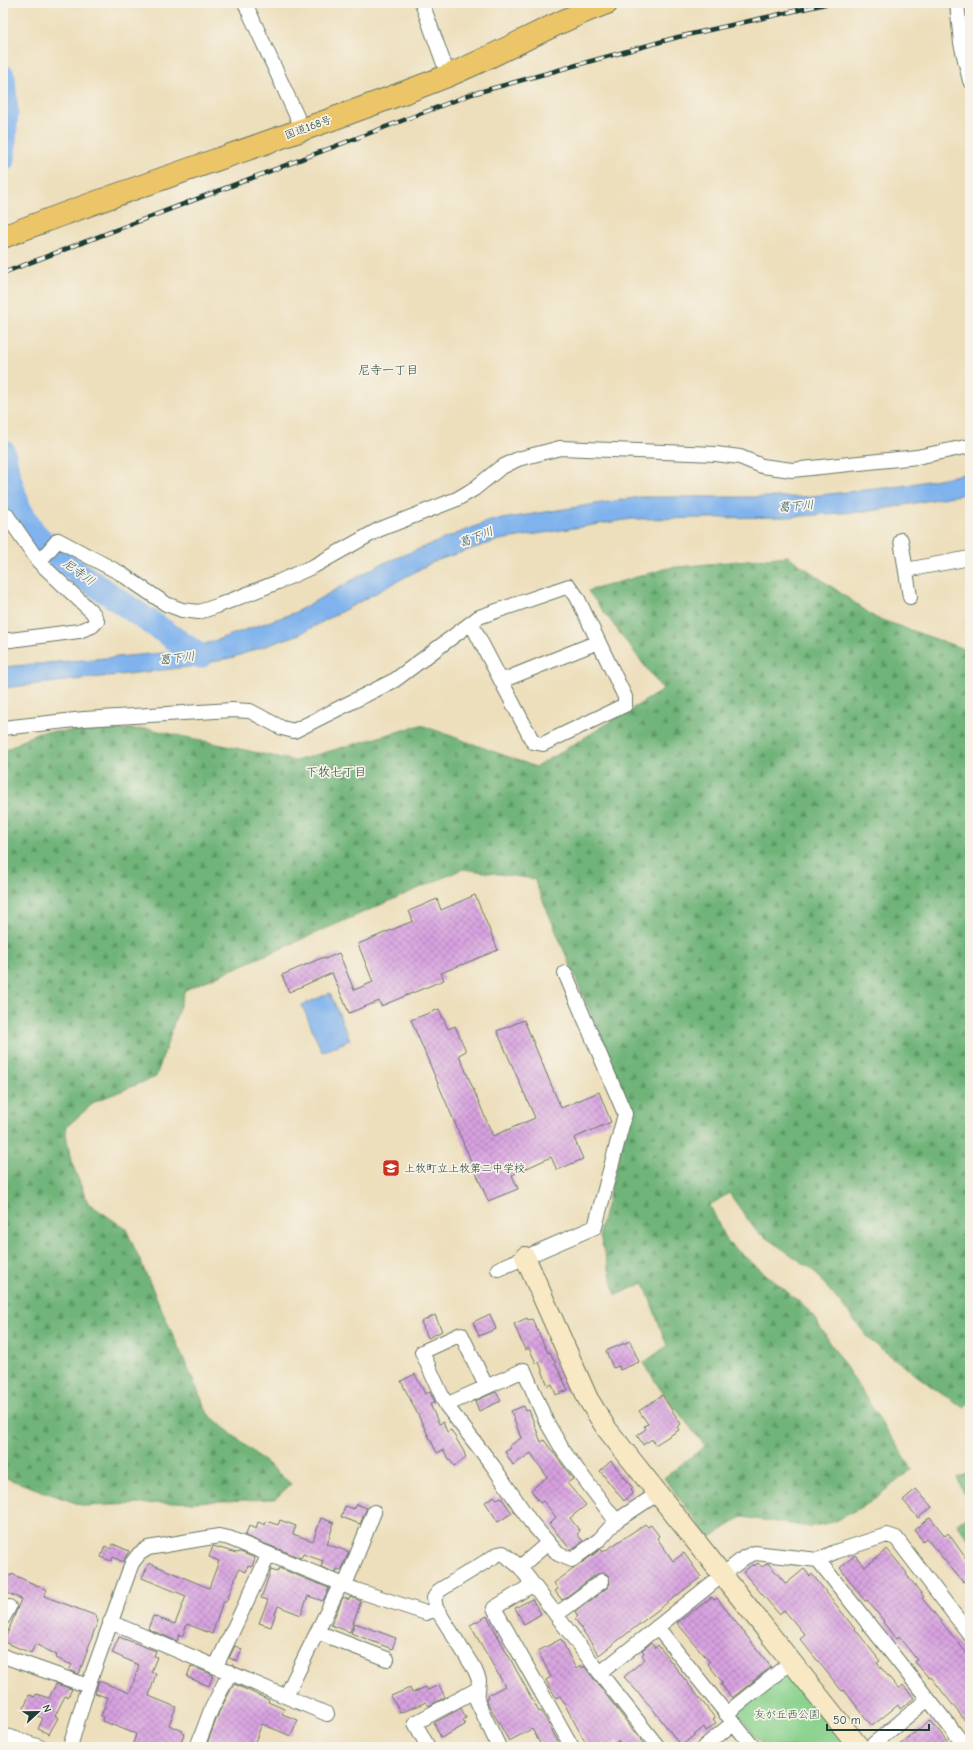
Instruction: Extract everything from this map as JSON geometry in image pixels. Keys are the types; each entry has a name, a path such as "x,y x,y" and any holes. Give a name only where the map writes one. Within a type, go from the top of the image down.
{"highway":[{"name":"国道168号","path":"3,237 303,130 448,75 539,32 606,3"}],"street":[{"path":"245,3 303,130"},
{"path":"422,3 448,75"},
{"path":"956,3 961,43 970,81"},
{"path":"39,562 58,540 120,573 166,604 182,610 199,612 278,582 314,566 378,530 457,499 474,489 500,468 535,453 560,448 716,454 740,457 762,466 792,470 917,456 970,446"},
{"path":"3,641 79,631 92,626 97,620 93,613 39,562 6,514"},
{"path":"901,540 910,597"},
{"path":"906,570 970,558"},
{"path":"3,728 84,719 232,710 250,711 282,728 294,731 395,680 479,616 569,586 577,597 625,697 625,705 543,744 533,742 470,623"},
{"path":"501,681 598,642"},
{"path":"498,1269 595,1227 625,1114 565,973"},
{"path":"525,1257 594,1409 617,1443 859,1747"},
{"path":"486,1386 461,1334 422,1352 446,1405 493,1466 530,1521 558,1554 572,1560 600,1539 616,1522 657,1494"},
{"path":"446,1405 524,1370 546,1422 564,1452 616,1522"},
{"path":"286,1696 317,1632 343,1584 374,1512"},
{"path":"600,1673 745,1557 755,1553 818,1560 835,1552 887,1535 896,1538 970,1634"},
{"path":"70,1747 88,1686 132,1563 139,1554 148,1548 219,1536 229,1538 343,1584 426,1613 436,1608"},
{"path":"520,1567 548,1543"},
{"path":"216,1666 269,1554"},
{"path":"499,1747 477,1701 476,1690 479,1680 475,1670 436,1608 434,1598 440,1590 498,1554 503,1554 509,1557 520,1567 556,1616 658,1747"},
{"path":"818,1560 966,1747"},
{"path":"556,1616 602,1581"},
{"path":"532,1584 494,1608 572,1747"},
{"path":"110,1622 327,1714"},
{"path":"657,1627 753,1747"},
{"path":"317,1632 387,1660"},
{"path":"3,1656 88,1686"},
{"path":"704,1747 730,1718 792,1662"},
{"path":"197,1747 211,1710 230,1672"},
{"path":"428,1747 415,1723 476,1690"},
{"path":"870,1747 928,1699"},
{"path":"3,1735 40,1747"}],"green space":[{"path":"788,556 876,618 970,651 970,1403 964,1408 936,1390 871,1341 812,1269 756,1231 729,1193 710,1205 726,1241 809,1310 912,1469 869,1503 833,1522 810,1527 742,1517 709,1538 664,1478 705,1446 661,1390 643,1363 667,1346 644,1283 616,1295 599,1233 631,1110 534,879 463,869 185,990 156,1077 96,1101 65,1128 71,1161 88,1203 126,1229 208,1414 291,1484 275,1499 84,1506 3,1477 3,752 38,732 149,729 295,761 421,725 536,767 663,690 588,591 668,568"},
{"path":"970,1472 970,1506 957,1478"},
{"path":"970,1516 970,1541 957,1523"},
{"name":"友が丘西公園","path":"791,1668 855,1747 764,1747 736,1712"}],"water":[{"name":"葛下川","path":"970,473 970,493 871,511 787,517 631,519 499,540 435,561 300,634 234,657 189,667 3,688 3,667 185,651 294,613 381,564 489,521 640,497 803,497 901,486"},
{"path":"330,993 350,1040 322,1052 302,1005"}],"building":[{"path":"475,895 498,950 441,973 444,980 381,1006 379,1001 349,1013 332,973 289,992 282,975 324,957 325,959 339,953 354,990 373,982 358,944 413,921 409,911 437,899 441,910"},
{"path":"439,1009 448,1029 455,1026 466,1051 459,1055 493,1136 535,1118 497,1031 524,1020 561,1108 599,1092 611,1122 574,1138 583,1159 557,1170 551,1157 512,1175 518,1189 488,1201 411,1020"},
{"path":"490,1314 496,1329 479,1336 473,1322"},
{"path":"435,1315 442,1331 428,1338 421,1322"},
{"path":"527,1318 528,1320 532,1319 568,1390 556,1395 552,1384 548,1386 539,1362 536,1363 529,1348 525,1350 514,1324"},
{"path":"630,1341 639,1362 620,1370 619,1366 613,1368 606,1351"},
{"path":"415,1374 425,1394 430,1392 435,1402 430,1404 439,1424 443,1422 447,1432 451,1430 464,1452 466,1458 454,1466 443,1450 437,1453 401,1381"},
{"path":"496,1392 501,1401 479,1411 475,1401"},
{"path":"662,1395 681,1424 677,1427 679,1430 655,1445 652,1439 643,1445 637,1435 646,1429 644,1426 648,1424 639,1411"},
{"path":"524,1406 526,1411 529,1410 541,1442 544,1440 573,1479 567,1483 586,1505 570,1518 580,1531 577,1534 583,1541 571,1550 549,1524 556,1517 543,1501 540,1503 531,1490 547,1477 531,1453 513,1465 505,1452 511,1448 509,1446 521,1438 511,1411"},
{"path":"611,1461 633,1488 631,1490 633,1493 624,1501 600,1471"},
{"path":"916,1489 932,1507 918,1518 903,1500"},
{"path":"494,1496 497,1499 501,1497 512,1513 498,1522 485,1502"},
{"path":"356,1504 367,1508 360,1524 341,1517 345,1506 354,1509"},
{"path":"930,1517 945,1536 948,1533 970,1564 970,1576 963,1582 926,1538 923,1541 914,1530"},
{"path":"321,1518 334,1523 327,1544 349,1552 341,1571 337,1569 336,1573 321,1567 323,1561 303,1554 301,1558 245,1536 249,1526 256,1529 258,1522 265,1525 266,1521 278,1525 280,1520 296,1526 293,1534 313,1541"},
{"path":"645,1524 648,1527 651,1525 659,1536 657,1538 673,1561 684,1553 701,1577 599,1655 575,1619 578,1616 575,1612 607,1588 610,1584 609,1576 605,1573 597,1574 562,1600 555,1591 558,1589 554,1583 601,1549 603,1552"},
{"path":"113,1544 129,1551 123,1562 113,1557 111,1561 101,1557 105,1546 111,1549"},
{"path":"213,1546 236,1553 240,1552 255,1558 252,1567 248,1566 246,1572 239,1569 226,1602 222,1605 212,1634 187,1624 182,1637 179,1635 177,1641 148,1629 153,1616 175,1624 186,1596 142,1578 149,1563 209,1588 219,1561 209,1557"},
{"path":"887,1549 907,1573 906,1574 924,1597 922,1598 970,1657 970,1727 931,1677 929,1678 915,1662 917,1660 899,1637 896,1639 883,1622 884,1621 867,1600 865,1601 840,1568 855,1555 865,1567"},
{"path":"758,1563 762,1567 768,1563 786,1584 804,1569 810,1576 812,1574 880,1661 877,1663 899,1689 903,1685 914,1698 900,1709 898,1705 872,1726 844,1690 842,1691 800,1639 805,1635 784,1610 779,1614 743,1572 753,1564 754,1566"},
{"path":"279,1568 329,1588 323,1601 308,1596 301,1615 278,1606 271,1627 259,1623 268,1600 261,1598 271,1570 277,1572"},
{"path":"7,1574 11,1576 12,1574 47,1590 44,1596 97,1616 96,1619 98,1620 79,1674 69,1670 72,1665 56,1658 57,1655 35,1644 31,1653 4,1642 21,1599 3,1591 3,1577 5,1578"},
{"path":"343,1597 349,1600 350,1597 361,1601 350,1632 331,1625"},
{"path":"712,1597 714,1600 717,1598 771,1667 732,1698 721,1684 723,1683 708,1664 710,1662 677,1623"},
{"path":"532,1599 541,1614 524,1624 515,1608"},
{"path":"487,1616 539,1712 541,1711 561,1747 542,1747 532,1729 509,1741 486,1700 489,1698 488,1695 505,1686 470,1625"},
{"path":"355,1623 396,1638 392,1649 351,1633"},
{"path":"119,1637 156,1651 154,1656 157,1657 151,1672 156,1673 149,1696 176,1707 169,1725 183,1731 182,1733 184,1734 179,1747 132,1747 136,1734 102,1721 103,1717 101,1716 108,1698 95,1693 99,1681 130,1693 139,1665 112,1653"},
{"path":"561,1639 576,1669 581,1665 583,1668 584,1666 646,1747 622,1747 618,1741 608,1747 588,1747 560,1696 556,1698 546,1680 551,1677 538,1651"},
{"path":"651,1643 655,1648 658,1645 715,1718 713,1719 716,1723 706,1731 704,1727 681,1746 652,1708 624,1677 645,1659 642,1655 644,1653 642,1650"},
{"path":"235,1646 242,1649 237,1661 229,1658"},
{"path":"191,1666 213,1675 209,1686 187,1677"},
{"path":"56,1684 72,1689 68,1697 65,1696 55,1716 58,1718 49,1734 38,1729 43,1718 23,1711 29,1695 35,1697 36,1694 49,1698"},
{"path":"234,1684 269,1700 268,1702 284,1709 282,1714 298,1720 291,1736 262,1724 253,1747 215,1747 207,1744 219,1712"},
{"path":"439,1685 445,1697 429,1706 426,1702 400,1713 391,1696 410,1688 412,1693 426,1687 428,1690"},
{"path":"461,1708 466,1718 463,1720 465,1725 441,1738 434,1723"},
{"path":"930,1720 952,1747 897,1747"}],"waterway":[{"name":"尼寺川","path":"3,77 6,112 3,159"},
{"name":"尼寺川","path":"3,452 8,475 19,509 33,532 65,564 200,656"}],"railway":[{"path":"3,273 472,94 678,37 830,3"}],"place":[{"name":"上牧町立上牧第二中学校","path":"391,1168"}],"district":[{"name":"尼寺一丁目","path":"388,370"},
{"name":"下牧七丁目","path":"336,772"}]}
